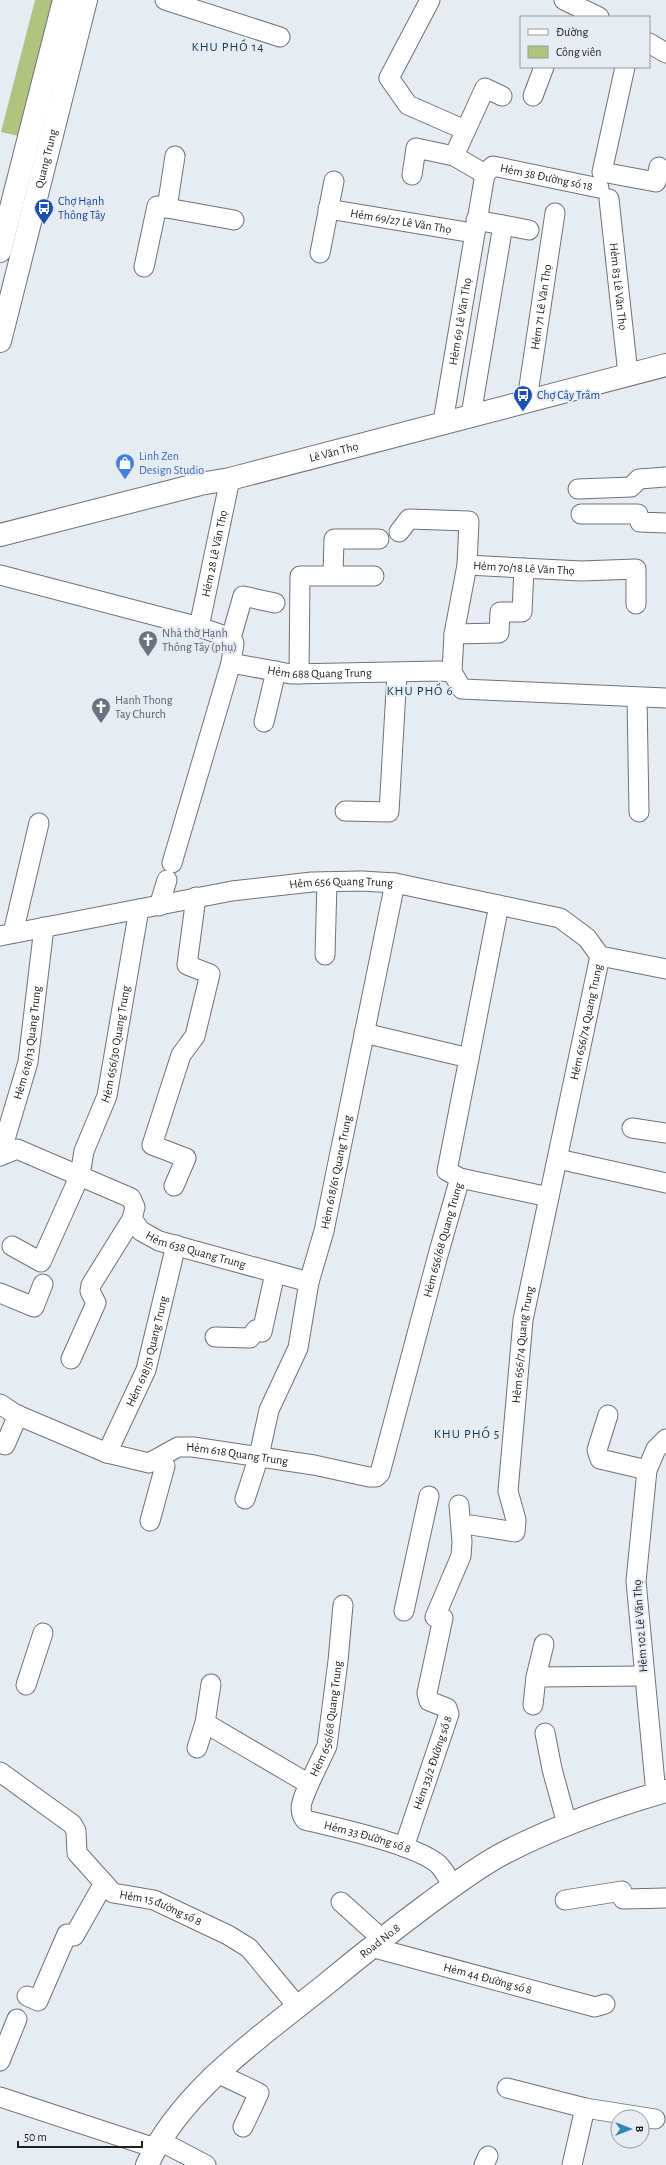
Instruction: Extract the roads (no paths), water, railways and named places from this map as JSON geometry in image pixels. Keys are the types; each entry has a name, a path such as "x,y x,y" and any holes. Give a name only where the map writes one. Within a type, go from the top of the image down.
{"main road":[{"name":"Quang Trung","path":"0,251 64,0"},
{"name":"Quang Trung","path":"0,341 86,0"},
{"path":"23,161 44,166"},
{"name":"Lê Văn Thọ","path":"0,535 200,484 230,479 527,400 666,365"},
{"name":"Road No.8","path":"154,2151 180,2115 217,2073 376,1943 452,1887 500,1855 567,1824 604,1810 661,1792"}],"street":[{"path":"165,0 280,37"},
{"path":"430,0 389,78 408,105 465,130"},
{"path":"565,6 595,16"},
{"path":"650,44 666,53"},
{"path":"533,96 544,68"},
{"name":"Hẻm 38 Đường số 18","path":"412,175 416,148 454,156 485,174 493,166 603,186 625,68"},
{"path":"454,156 485,88 502,96"},
{"path":"167,208 175,156"},
{"path":"603,186 656,182 658,167"},
{"name":"Hẻm 69 Lê Văn Thọ","path":"443,422 474,226 485,174"},
{"path":"320,253 334,181"},
{"name":"Hẻm 83 Lê Văn Thọ","path":"603,186 628,374"},
{"path":"144,267 157,206 234,220"},
{"name":"Hẻm 69/27 Lê Văn Thọ","path":"328,209 474,226"},
{"name":"Hẻm 71 Lê Văn Thọ","path":"527,400 555,213"},
{"path":"474,226 503,226 529,230"},
{"path":"471,415 503,226"},
{"path":"578,489 631,487 639,479 666,477"},
{"name":"Hẻm 28 Lê Văn Thọ","path":"199,627 230,479"},
{"path":"581,514 638,514 640,522 666,523"},
{"path":"399,532 409,519 469,521 467,565 454,634 452,672 462,688 666,698"},
{"path":"333,575 334,539 379,539"},
{"name":"Hẻm 70/18 Lê Văn Thọ","path":"467,565 581,571 636,569 636,604"},
{"path":"454,634 499,633 500,612 522,612 524,568"},
{"path":"0,575 199,627 231,638 234,642 231,663 159,906"},
{"path":"299,674 300,576 374,576"},
{"path":"231,638 243,596 275,603"},
{"name":"Hẻm 688 Quang Trung","path":"231,663 299,674 452,672"},
{"path":"264,722 276,671"},
{"path":"345,811 389,812 397,673"},
{"path":"637,697 639,812"},
{"path":"6,935 39,823"},
{"path":"324,955 327,882"},
{"name":"Hẻm 656 Quang Trung","path":"6,935 232,891 327,882 395,883 560,918 587,938 600,956"},
{"name":"Hẻm 618/61 Quang Trung","path":"245,1499 259,1456 269,1410 298,1348 309,1282 324,1231 395,883"},
{"path":"174,1186 186,1158 152,1144 180,1055 195,1036 210,974 187,965 196,897"},
{"name":"Hẻm 656/68 Quang Trung","path":"369,1477 376,1477 380,1473 460,1178 447,1171 499,905"},
{"name":"Hẻm 656/30 Quang Trung","path":"12,1246 41,1262 80,1175 84,1151 107,1096 139,909"},
{"name":"Hẻm 618/13 Quang Trung","path":"0,1156 28,1062 44,928"},
{"path":"600,956 666,969"},
{"name":"Hẻm 656/74 Quang Trung","path":"471,1525 515,1532 516,1520 508,1491 523,1320 600,956"},
{"path":"364,1033 469,1058"},
{"path":"632,1128 666,1133"},
{"path":"0,1156 16,1149 132,1198 135,1207 132,1219 91,1285 90,1291 96,1303 71,1359"},
{"path":"558,1159 666,1183"},
{"path":"460,1178 549,1196"},
{"name":"Hẻm 638 Quang Trung","path":"132,1219 141,1231 159,1241 309,1282"},
{"name":"Hẻm 618/51 Quang Trung","path":"107,1452 146,1370 176,1245"},
{"path":"215,1337 250,1338 256,1330 262,1332 275,1273"},
{"path":"0,1293 34,1307 43,1284"},
{"name":"Hẻm 618 Quang Trung","path":"0,1404 18,1415 107,1452 149,1463 159,1459 178,1447 193,1447 314,1465 369,1477"},
{"path":"0,1443 5,1445 18,1415"},
{"path":"608,1415 598,1450 600,1459 647,1470"},
{"name":"Hẻm 102 Lê Văn Thọ","path":"661,1792 644,1676 636,1581 647,1470 656,1449 666,1439"},
{"path":"150,1521 165,1466 159,1459"},
{"path":"404,1611 429,1496"},
{"name":"Hẻm 33/2 Đường số 8","path":"404,1847 449,1714 447,1708 435,1705 429,1701 427,1693 439,1618 461,1556 462,1542 460,1505"},
{"name":"Hẻm 656/68 Quang Trung","path":"205,1723 309,1784 327,1746 340,1648 343,1605"},
{"path":"26,1685 42,1633"},
{"path":"533,1705 536,1677 544,1644"},
{"path":"536,1677 644,1676"},
{"path":"198,1748 205,1723 211,1684"},
{"path":"545,1733 552,1769 567,1824"},
{"name":"Hẻm 15 đường số 8","path":"0,1772 72,1824 76,1831 77,1853 113,1893 154,1900 228,1935 249,1948 298,2006"},
{"name":"Hẻm 33 Đường số 8","path":"309,1784 300,1808 301,1814 305,1820 404,1847 436,1863 447,1874 452,1887"},
{"path":"27,1996 38,2001 67,1934 74,1936 104,1883"},
{"path":"565,1900 623,1895 666,1898"},
{"path":"341,1902 376,1943"},
{"name":"Hẻm 44 Đường số 8","path":"376,1943 595,2007 605,2004"},
{"path":"0,2061 17,2019"},
{"path":"217,2073 259,2093 243,2128"},
{"path":"507,2088 585,2108 655,2119"},
{"path":"0,2097 154,2151 206,2165"},
{"path":"572,2165 585,2108"}],"place":[{"name":"Chợ Hạnh Thông Tây","path":"44,225"},
{"name":"Chợ Cây Trâm","path":"523,412"},
{"name":"Linh Zen Design Studio","path":"125,480"},
{"name":"Nhà thờ Hạnh Thông Tây (phụ)","path":"148,657"},
{"name":"Hanh Thong Tay Church","path":"101,724"}],"district":[{"name":"KHU PHỐ 14","path":"228,47"},
{"name":"KHU PHỐ 6","path":"420,691"},
{"name":"KHU PHỐ 5","path":"467,1434"}]}
